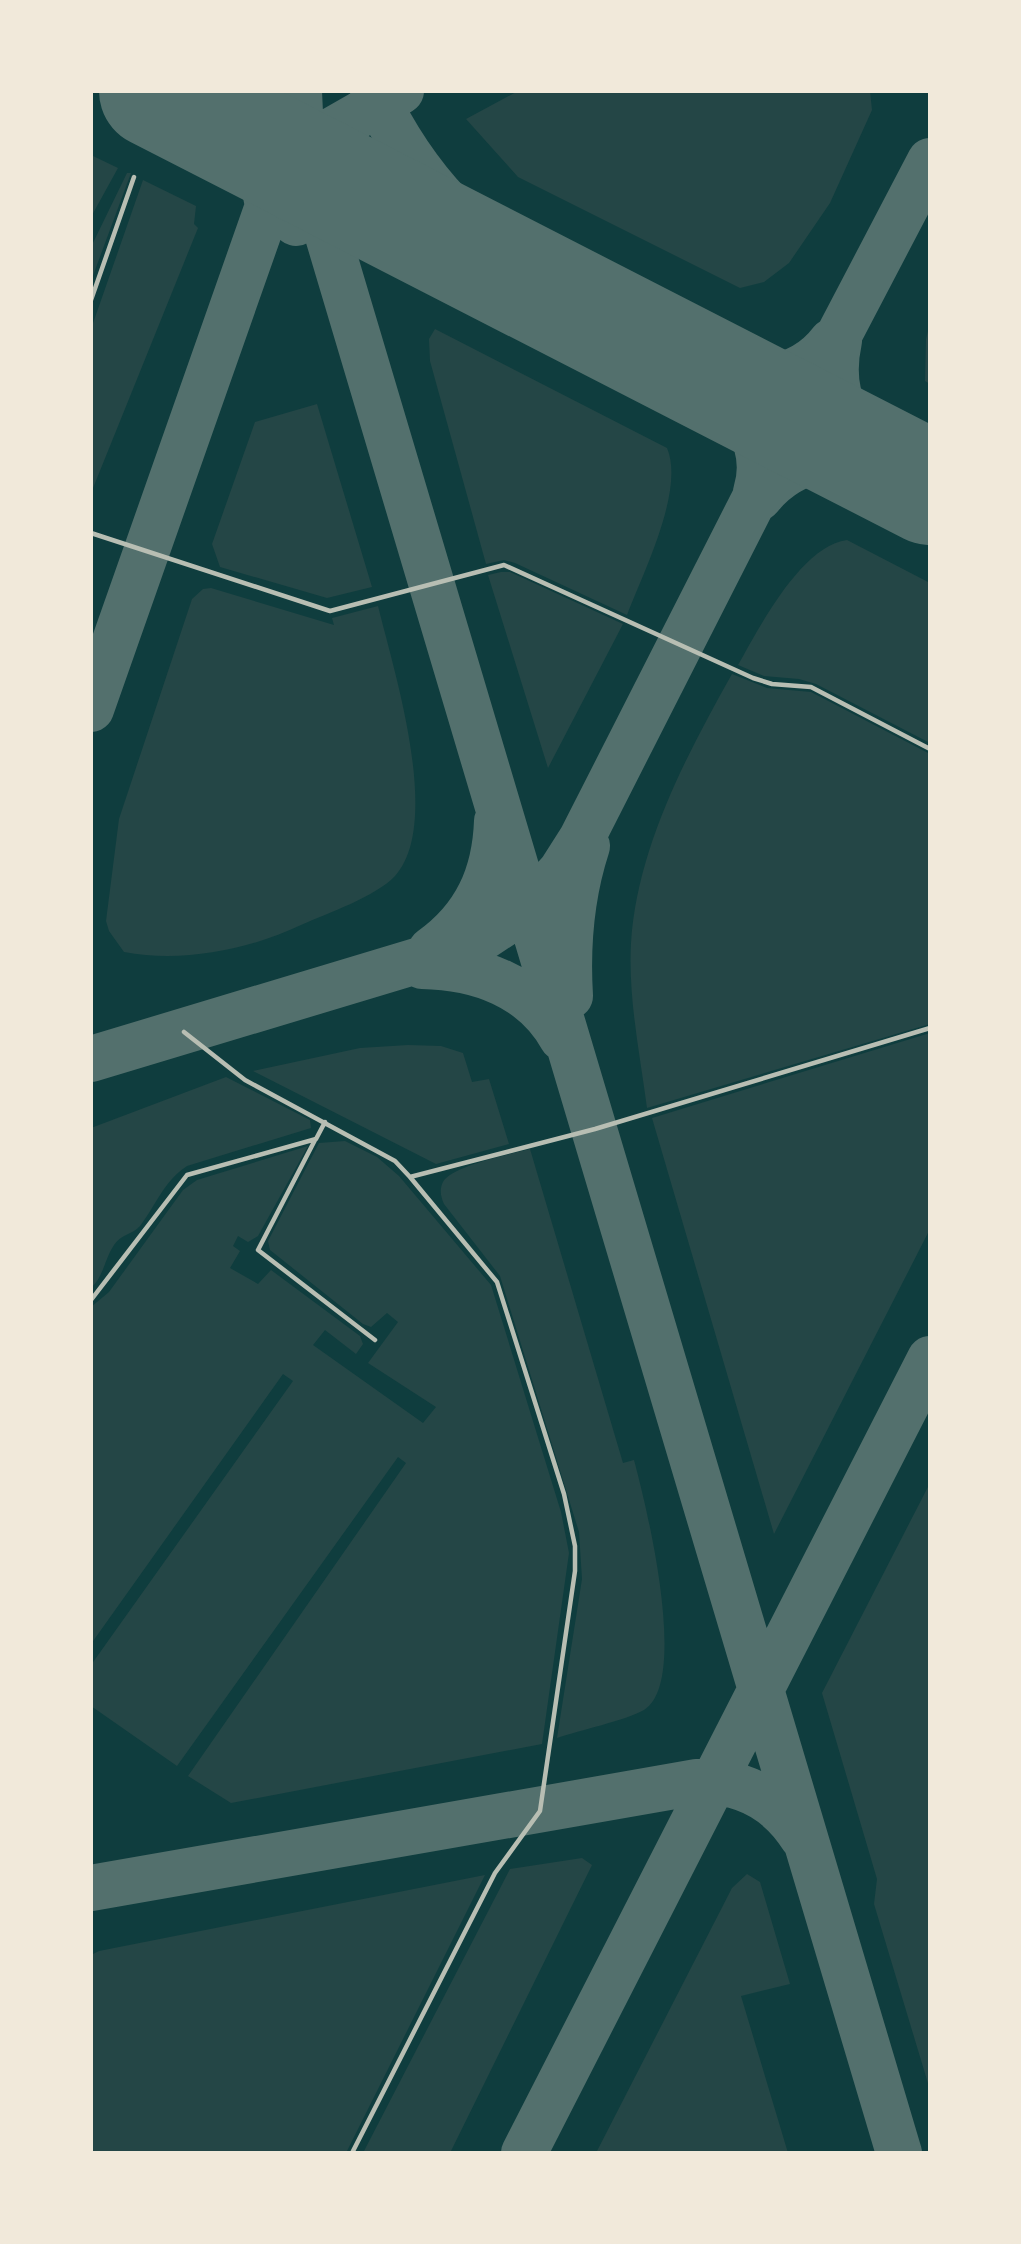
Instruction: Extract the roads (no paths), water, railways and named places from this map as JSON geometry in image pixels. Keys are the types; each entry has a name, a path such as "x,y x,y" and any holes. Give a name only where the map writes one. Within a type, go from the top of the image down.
{"lane":[{"path":"91,300 134,177"},
{"path":"91,533 330,611 504,565 754,678 772,684 811,687 930,749"},
{"path":"410,1177 595,1129 930,1028"},
{"path":"184,1032 245,1080 395,1161 497,1282 570,1520 575,1546 575,1570 540,1811 495,1872 352,2153"},
{"path":"325,1122 258,1250 375,1340"},
{"path":"91,1300 187,1175 316,1139"}]}
